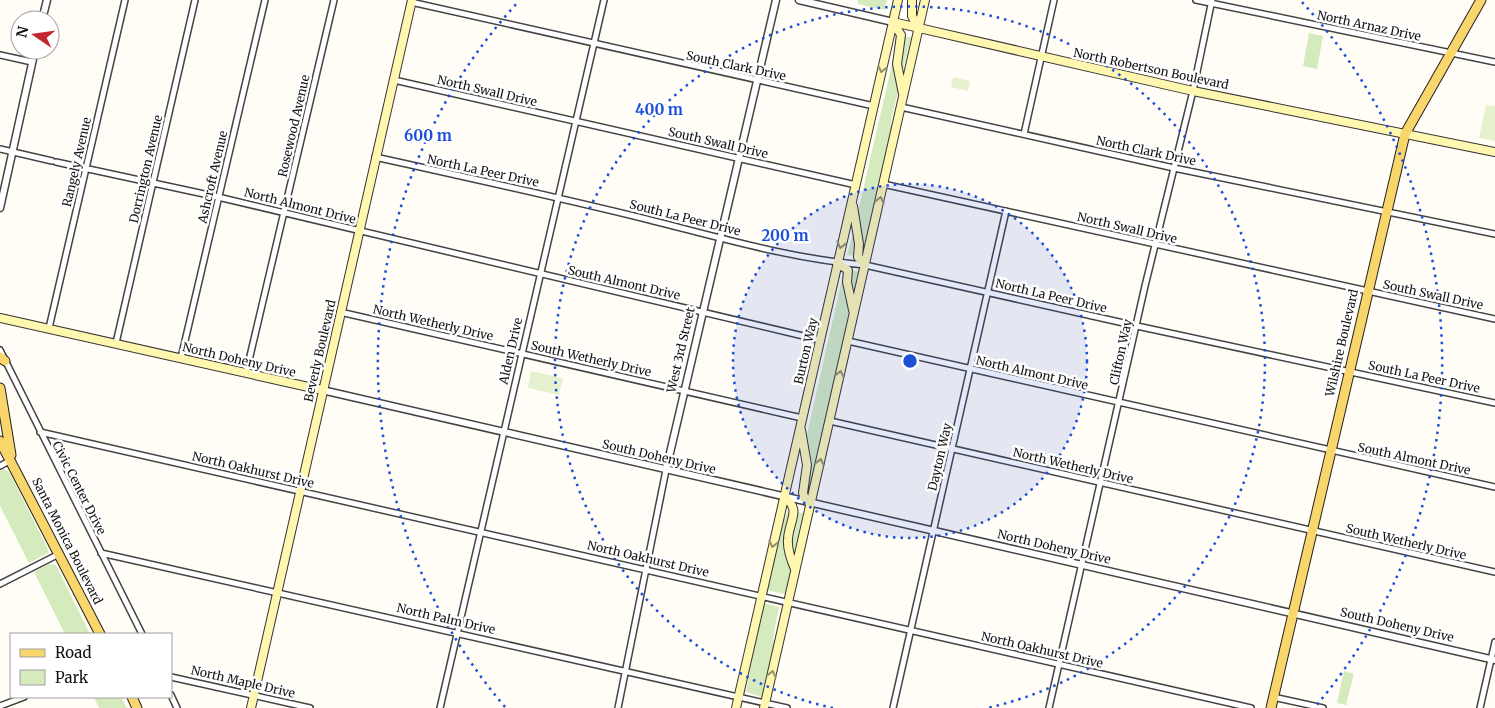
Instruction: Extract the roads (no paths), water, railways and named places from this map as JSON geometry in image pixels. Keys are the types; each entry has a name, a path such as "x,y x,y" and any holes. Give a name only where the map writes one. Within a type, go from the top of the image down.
{"main road":[{"name":"Burton Way","path":"736,708 874,106 889,21 898,0"},
{"path":"912,0 912,16 919,29"},
{"path":"765,706 925,0"},
{"name":"Wilshire Boulevard","path":"1271,708 1366,292 1405,134 1481,0"},
{"name":"Beverly Boulevard","path":"251,708 411,1"},
{"name":"North Robertson Boulevard","path":"889,21 1193,91 1495,152"},
{"path":"889,21 901,35 897,64 904,96"},
{"path":"852,199 859,244 858,257 865,265"},
{"path":"837,262 848,270 847,282 853,317"},
{"name":"North Doheny Drive","path":"0,318 322,390"},
{"name":"Santa Monica Boulevard","path":"0,388 12,460"},
{"path":"802,421 806,465 803,493 805,499 811,503"},
{"name":"Santa Monica Boulevard","path":"0,441 12,460 99,633"},
{"path":"784,497 794,507 788,543 795,571"}],"street":[{"name":"Rangely Avenue","path":"49,328 125,0"},
{"name":"Dorrington Avenue","path":"116,344 195,0"},
{"name":"Ashcroft Avenue","path":"181,358 265,0"},
{"name":"Rosewood Avenue","path":"246,373 334,0"},
{"name":"Alden Drive","path":"440,708 604,0"},
{"name":"West 3rd Street","path":"618,708 666,470 737,158 776,0"},
{"name":"North Robertson Boulevard","path":"799,0 889,21"},
{"path":"1024,134 1054,0"},
{"name":"North Arnaz Drive","path":"1196,0 1495,62"},
{"path":"411,1 594,44"},
{"name":"Clifton Way","path":"1049,708 1136,326 1193,91 1212,2"},
{"name":"South Clark Drive","path":"594,44 874,106"},
{"path":"0,55 32,62 0,208"},
{"name":"North Swall Drive","path":"394,80 577,121"},
{"name":"North Clark Drive","path":"901,107 1174,168 1386,212"},
{"name":"South Swall Drive","path":"577,121 856,185"},
{"name":"North Almont Drive","path":"0,149 218,197 540,273"},
{"name":"North La Peer Drive","path":"375,157 558,198"},
{"name":"North Swall Drive","path":"884,184 1366,292"},
{"name":"South La Peer Drive","path":"558,198 719,237 837,262"},
{"name":"Dayton Way","path":"893,708 1006,211"},
{"path":"1386,212 1495,234"},
{"name":"North La Peer Drive","path":"837,262 865,265 1348,372"},
{"name":"South Almont Drive","path":"540,273 820,340"},
{"name":"South Swall Drive","path":"1366,292 1495,319"},
{"name":"North Wetherly Drive","path":"340,312 521,353"},
{"name":"North Almont Drive","path":"848,341 1330,451"},
{"name":"Civic Center Drive","path":"0,350 2,359 10,371 141,633"},
{"name":"South Wetherly Drive","path":"521,353 802,421"},
{"name":"South La Peer Drive","path":"1348,372 1495,403"},
{"name":"North Doheny Drive","path":"322,390 503,432"},
{"name":"North Wetherly Drive","path":"830,421 1312,531"},
{"name":"North Oakhurst Drive","path":"40,432 762,595 1251,708"},
{"name":"South Doheny Drive","path":"503,432 811,503"},
{"name":"South Almont Drive","path":"1330,451 1495,487"},
{"path":"0,466 12,460"},
{"name":"North Doheny Drive","path":"811,503 1293,612"},
{"name":"South Wetherly Drive","path":"1312,531 1495,572"},
{"path":"0,584 59,553"},
{"name":"North Palm Drive","path":"101,553 458,632 738,697 765,706 787,708"},
{"name":"South Doheny Drive","path":"1293,612 1493,659"},
{"path":"1480,708 1493,659 1495,642"},
{"name":"North Maple Drive","path":"172,677 310,708"},
{"path":"172,697 178,708"},
{"path":"1273,697 1322,708"},
{"path":"0,706 21,698"}]}
